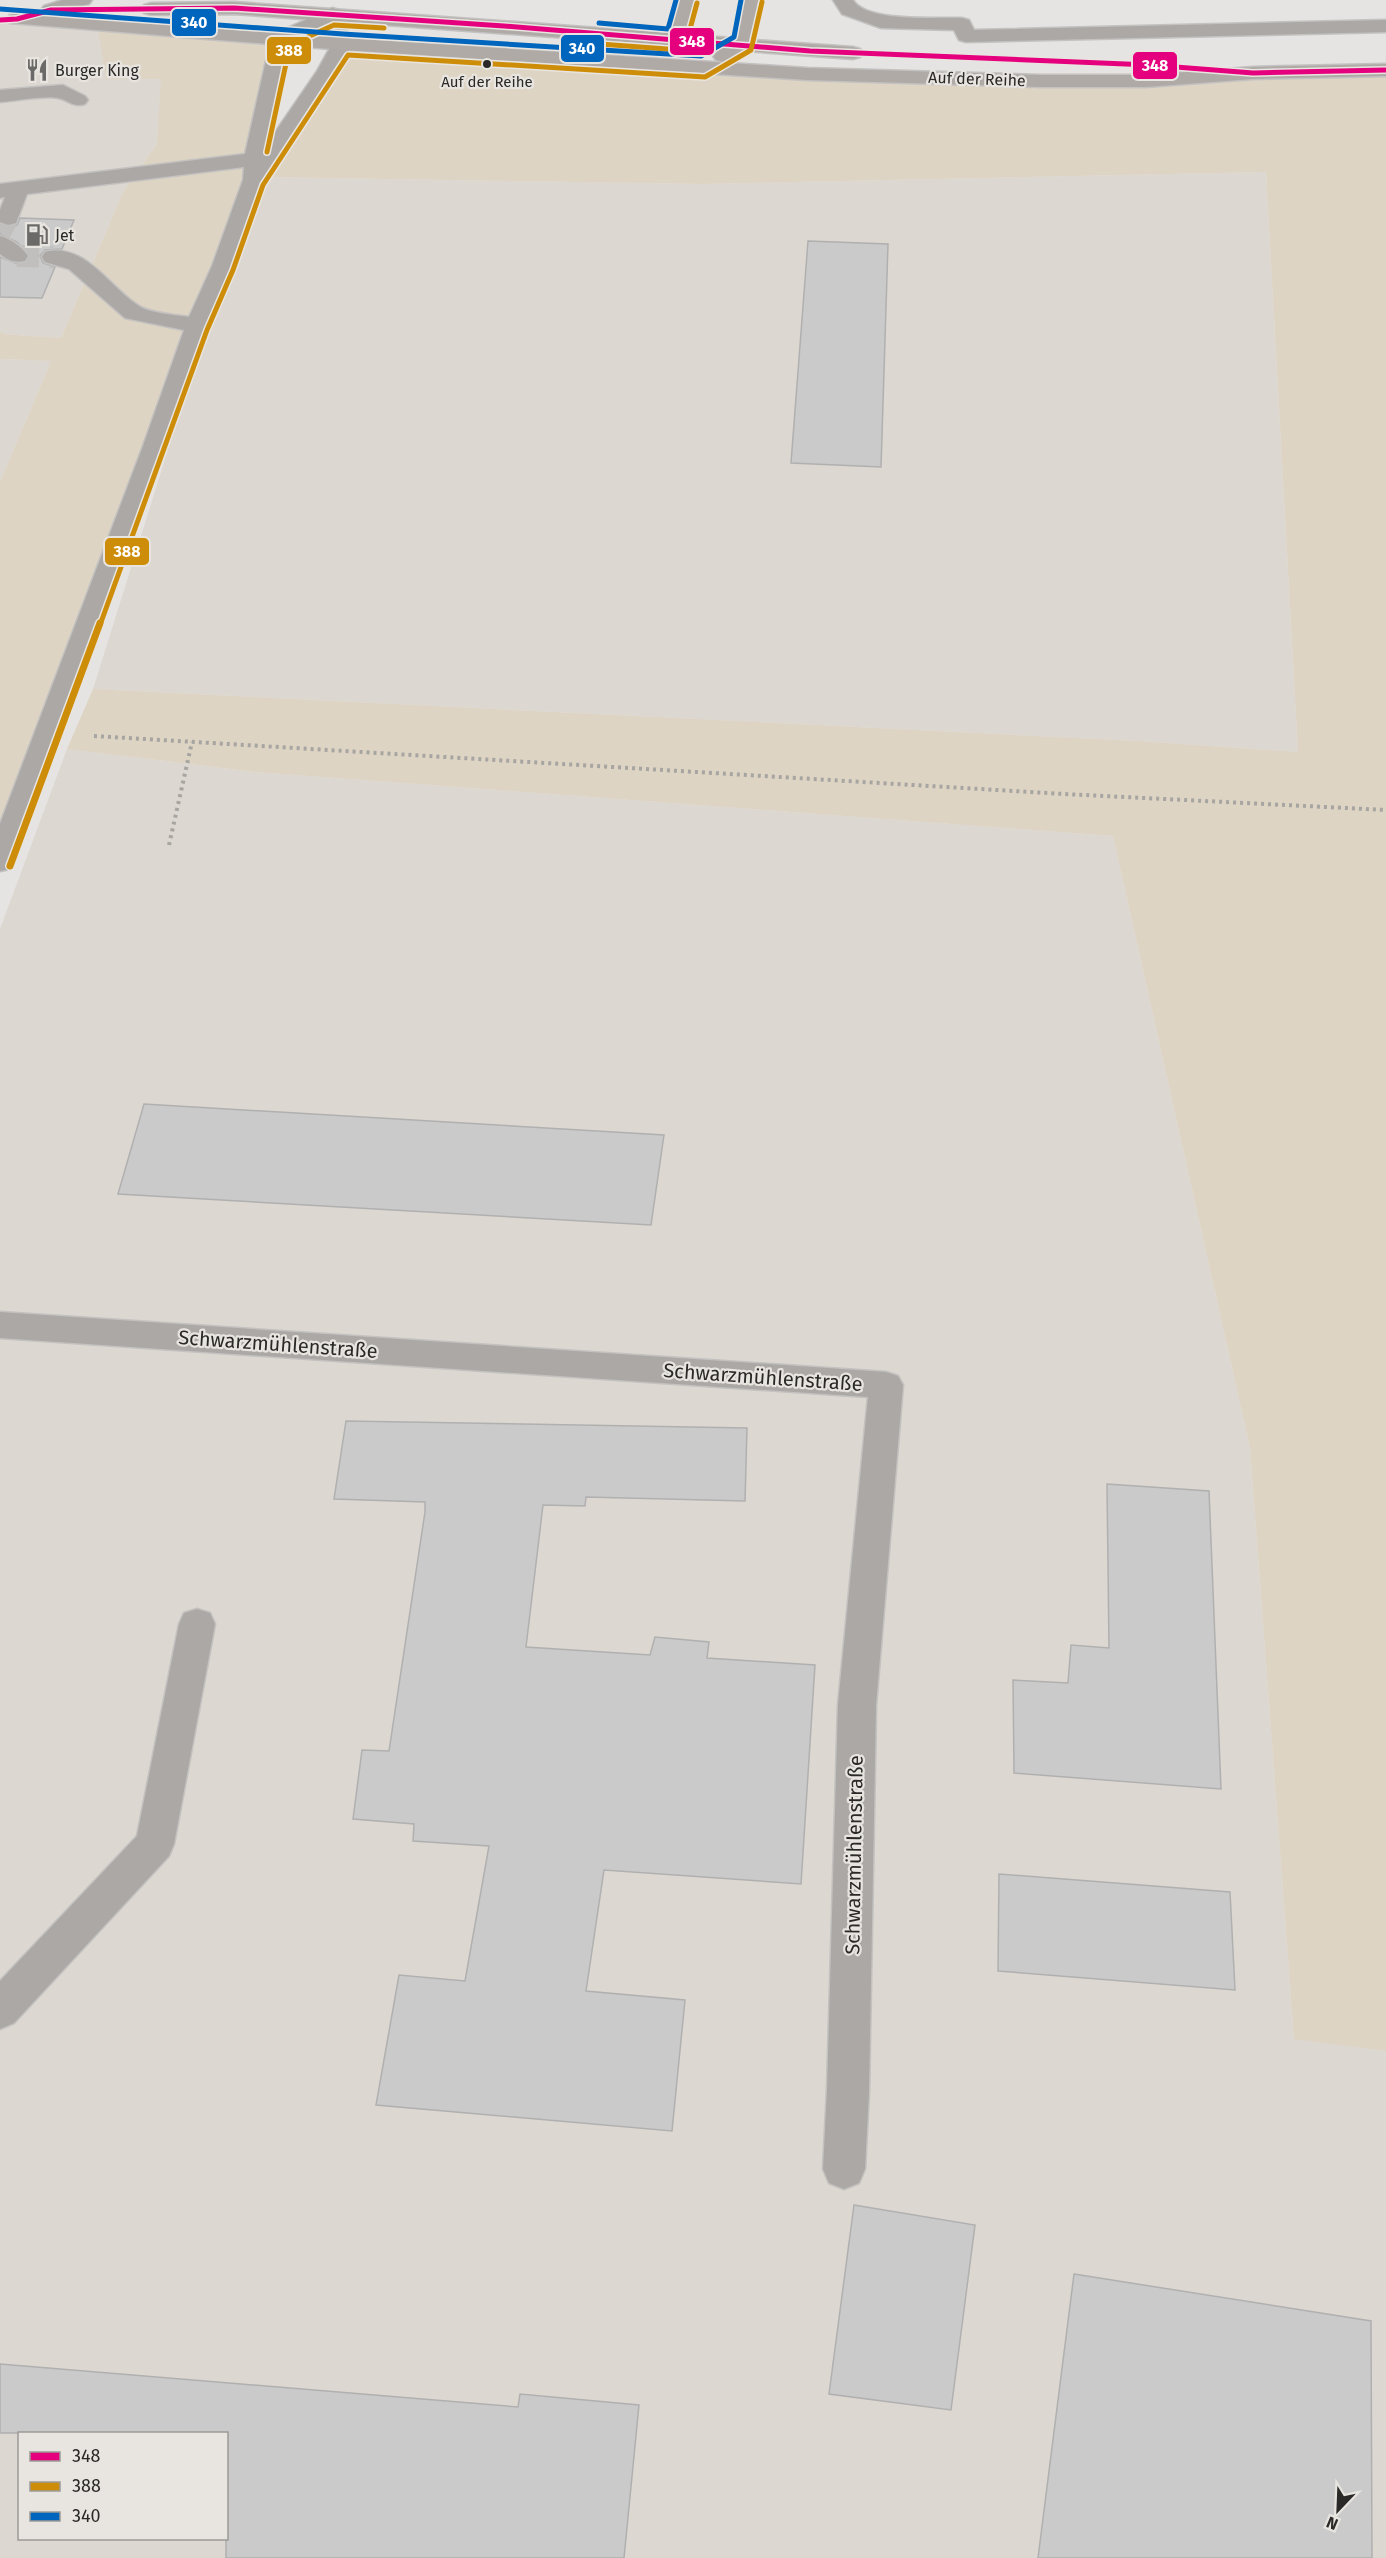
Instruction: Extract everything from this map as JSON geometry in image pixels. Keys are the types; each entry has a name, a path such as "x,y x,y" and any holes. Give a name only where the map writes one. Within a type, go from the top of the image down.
{"main road":[{"path":"687,0 676,40 704,67 743,44 752,0"},
{"name":"Auf der Reihe","path":"9,20 51,10 234,8 743,44 810,51 1150,66 1253,73"},
{"name":"Auf der Reihe","path":"9,20 807,74 1040,81 1146,81 1253,73 1386,70"}],"street":[{"path":"51,10 82,0"},
{"path":"843,0 849,10 881,22 962,24 966,36 1386,26"},
{"path":"0,862 151,457 196,326 223,266 254,169 281,38 332,14 342,44 327,71 254,169 120,177 9,191 8,218"},
{"path":"0,96 63,91 78,100"},
{"path":"53,257 77,264 132,312 196,326"},
{"name":"Schwarzmühlenstraße","path":"0,1325 886,1385 857,1705 844,2169"},
{"path":"0,2010 155,1844 197,1624"}],"path":[{"path":"48,733 1064,795 1386,810"},
{"path":"169,845 192,742"}],"shaded area":[{"path":"15,22 98,28 162,79 157,144 123,192 61,338 4,334 0,331 0,24"},
{"path":"98,28 273,40 246,180 0,833 0,482 51,361 0,359 0,331 4,334 61,338 123,192 157,144 161,79 106,79"},
{"path":"345,46 808,76 1256,77 1386,74 1386,2051 1294,2039 1250,1448 1113,836 255,772 67,749 93,689 1139,741 1298,752 1266,172 702,184 261,177"},
{"path":"1266,172 1298,752 1139,741 93,689 171,440 202,328 261,177 702,184"},
{"path":"0,359 51,361 0,482"},
{"path":"67,749 255,772 1113,836 1250,1448 1294,2038 1386,2051 1386,2558 0,2558 0,929"}],"building":[{"path":"20,218 74,220 62,249 45,250 40,256 43,263 55,267 42,298 0,297 0,257 18,264 25,263 30,257 17,242 0,234 0,224 9,227 17,225"},
{"path":"808,241 888,244 881,467 791,463"},
{"path":"144,1104 664,1135 651,1225 118,1194"},
{"path":"346,1421 747,1428 745,1501 586,1497 585,1506 543,1505 526,1647 650,1655 655,1637 709,1642 707,1658 815,1665 801,1884 604,1870 586,1991 685,2000 672,2131 376,2105 399,1975 465,1981 489,1846 413,1841 414,1824 353,1819 362,1750 389,1751 425,1502 334,1499"},
{"path":"1107,1484 1209,1491 1221,1789 1014,1773 1013,1680 1068,1683 1071,1645 1109,1648"},
{"path":"999,1874 1230,1892 1235,1990 998,1971"},
{"path":"854,2205 975,2225 951,2410 829,2394"},
{"path":"1074,2274 1371,2321 1372,2558 1038,2558"},
{"path":"0,2364 518,2407 520,2394 639,2405 624,2558 226,2558 228,2432 0,2433"}],"tunnel":[{"path":"0,232 8,218"},
{"path":"17,256 53,257"}],"transit line":[{"name":"340","path":"599,23 668,29 676,0"},
{"name":"340","path":"0,9 343,34 701,56 734,37 741,0"},
{"name":"388","path":"10,866 165,450 207,330 233,270 263,185 348,55 705,77 751,50 762,2"},
{"name":"388","path":"600,44 680,50 686,44 697,3"},
{"name":"348","path":"0,20 17,19 51,10 234,8 504,26 810,51 1150,65 1253,73 1386,70"},
{"name":"388","path":"267,152 290,45 334,25 384,28"}],"place":[{"name":"Auf der Reihe","path":"487,64"},
{"name":"Burger King","path":"37,70"},
{"name":"Jet","path":"37,235"}]}
